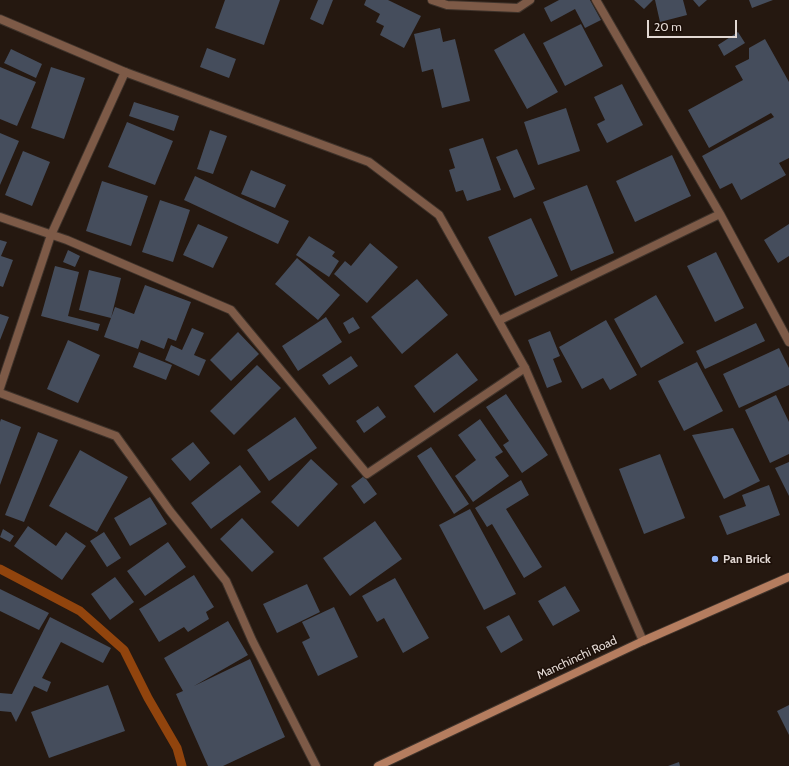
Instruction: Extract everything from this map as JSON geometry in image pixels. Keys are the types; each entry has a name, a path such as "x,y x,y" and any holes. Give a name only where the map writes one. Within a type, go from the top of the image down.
{"main road":[{"name":"Manchinchi Road","path":"378,766 643,641 789,577"}],"street":[{"path":"432,0 447,5 518,8 530,0"},
{"path":"596,0 720,214 789,342"},
{"path":"0,19 125,72 369,162 439,215 500,320 525,368 643,641"},
{"path":"0,388 51,234 125,72"},
{"path":"500,320 720,214"},
{"path":"0,217 51,234 231,310 367,474 525,368"},
{"path":"0,393 116,436 170,511 226,581 252,640 316,766"}],"building":[{"path":"225,0 280,0 264,45 215,28"},
{"path":"318,0 333,0 323,25 310,19"},
{"path":"366,0 388,0 421,16 404,48 380,35 384,26 376,22 380,14 364,5"},
{"path":"559,0 590,0 601,20 585,28 575,9 551,22 544,8"},
{"path":"634,0 653,0 644,9"},
{"path":"655,0 683,0 687,15 660,22"},
{"path":"693,0 707,0 699,7"},
{"path":"749,0 773,0 752,8"},
{"path":"581,24 603,66 565,86 543,43"},
{"path":"440,28 443,42 455,39 470,101 442,108 433,69 422,72 414,34"},
{"path":"738,32 745,43 724,56 718,45"},
{"path":"524,33 558,92 527,109 494,50"},
{"path":"765,39 789,82 789,158 779,163 786,175 741,200 732,183 720,189 702,156 774,117 771,113 709,148 688,110 743,80 735,66 749,59 749,48"},
{"path":"207,48 236,59 229,78 200,67"},
{"path":"11,49 42,64 36,78 4,63"},
{"path":"0,67 36,82 17,126 0,119"},
{"path":"51,67 85,78 64,139 31,128"},
{"path":"622,84 643,125 607,143 597,124 605,120 594,97"},
{"path":"134,102 179,116 174,131 129,116"},
{"path":"566,108 580,151 538,165 524,122"},
{"path":"127,122 173,141 155,185 108,167"},
{"path":"210,130 227,136 213,174 197,169"},
{"path":"0,133 19,141 0,185"},
{"path":"483,138 501,190 467,201 463,190 456,192 449,170 455,168 449,149"},
{"path":"517,149 535,189 514,198 496,157"},
{"path":"23,151 50,162 32,206 5,195"},
{"path":"672,155 691,196 635,222 616,181"},
{"path":"251,170 286,185 275,208 241,194"},
{"path":"195,176 289,221 278,244 184,200"},
{"path":"102,181 148,196 131,246 86,231"},
{"path":"587,185 614,253 571,271 543,202"},
{"path":"160,200 190,210 173,262 142,252"},
{"path":"531,218 558,276 515,296 488,237"},
{"path":"198,224 228,237 213,268 183,255"},
{"path":"789,224 789,256 778,263 764,240"},
{"path":"309,236 335,252 332,256 339,261 329,277 296,255"},
{"path":"0,240 7,242 1,256 13,260 3,287 0,286"},
{"path":"370,243 398,267 367,303 334,274 345,261 351,266"},
{"path":"68,250 80,256 75,267 63,262"},
{"path":"716,252 744,308 715,322 687,266"},
{"path":"297,258 340,295 318,320 275,284"},
{"path":"55,266 79,272 68,316 100,324 98,331 41,316"},
{"path":"89,270 121,278 111,318 79,310"},
{"path":"417,279 448,315 402,354 371,317"},
{"path":"145,285 191,302 176,341 168,338 164,349 141,340 138,349 104,337 115,307 134,314"},
{"path":"656,295 684,343 641,368 614,319"},
{"path":"0,314 9,317 0,340"},
{"path":"326,317 342,342 298,371 282,346"},
{"path":"353,317 360,328 349,334 343,323"},
{"path":"606,320 637,375 610,390 603,378 582,389 559,347"},
{"path":"756,323 765,341 705,369 696,351"},
{"path":"192,328 204,333 194,355 206,360 199,376 165,360 171,345 182,350"},
{"path":"550,331 560,356 553,359 562,382 547,388 528,340"},
{"path":"238,332 259,354 231,381 210,360"},
{"path":"68,340 100,355 78,403 47,389"},
{"path":"779,348 789,368 789,385 739,408 723,374"},
{"path":"139,352 172,365 166,380 133,367"},
{"path":"457,353 478,380 434,413 414,386"},
{"path":"351,356 358,366 329,385 322,375"},
{"path":"697,362 723,411 684,431 658,381"},
{"path":"257,365 281,388 234,435 210,411"},
{"path":"506,394 548,455 522,473 503,445 509,441 486,407"},
{"path":"776,395 789,422 789,454 770,463 745,410"},
{"path":"378,406 386,417 364,433 356,421"},
{"path":"295,417 317,448 269,481 247,450"},
{"path":"1,419 21,427 0,485 0,422"},
{"path":"480,419 503,452 495,457 509,476 473,502 455,476 476,460 458,435"},
{"path":"733,428 760,481 724,499 692,435"},
{"path":"38,432 58,440 24,522 5,515"},
{"path":"193,442 210,463 190,481 171,459"},
{"path":"431,447 469,504 454,514 417,456"},
{"path":"80,450 128,477 97,532 49,506"},
{"path":"660,454 685,518 644,534 619,469"},
{"path":"311,459 338,484 298,527 271,502"},
{"path":"789,462 789,496 775,468"},
{"path":"240,465 261,492 211,529 191,503"},
{"path":"364,476 377,494 364,504 351,486"},
{"path":"521,480 529,495 506,509 542,567 524,578 492,524 487,527 475,508"},
{"path":"769,485 780,515 727,535 719,516 746,506 742,495"},
{"path":"150,497 167,524 130,546 114,518"},
{"path":"470,509 516,594 484,610 439,525"},
{"path":"242,518 274,552 252,572 220,539"},
{"path":"375,521 402,559 350,596 323,558"},
{"path":"28,526 56,546 66,532 86,546 62,580 14,546"},
{"path":"3,529 14,536 10,542 0,537"},
{"path":"104,532 121,558 107,567 90,541"},
{"path":"168,542 186,567 145,596 127,571"},
{"path":"194,575 214,607 206,612 209,619 188,632 184,627 159,642 139,609"},
{"path":"115,577 134,602 110,620 91,594"},
{"path":"395,578 429,638 403,653 384,618 377,622 362,596"},
{"path":"307,584 320,612 277,633 263,604"},
{"path":"565,586 580,611 553,626 538,601"},
{"path":"0,589 49,613 39,630 0,611"},
{"path":"334,607 358,657 318,676 302,642 310,638 302,622"},
{"path":"509,615 523,640 501,653 486,627"},
{"path":"50,617 111,648 103,663 61,642 42,678 51,682 47,692 34,686 16,722 11,712 0,711 0,693 12,694"},
{"path":"228,621 248,655 194,686 250,659 285,737 223,766 208,766 176,694 183,691 164,658"},
{"path":"108,685 125,731 49,758 31,712"},
{"path":"789,705 789,735 777,711"},
{"path":"679,762 680,766 668,766"}],"waterway":[{"path":"0,569 80,611 124,650 148,698 177,748 182,766"}],"place":[{"name":"Pan Brick","path":"715,559"}]}
